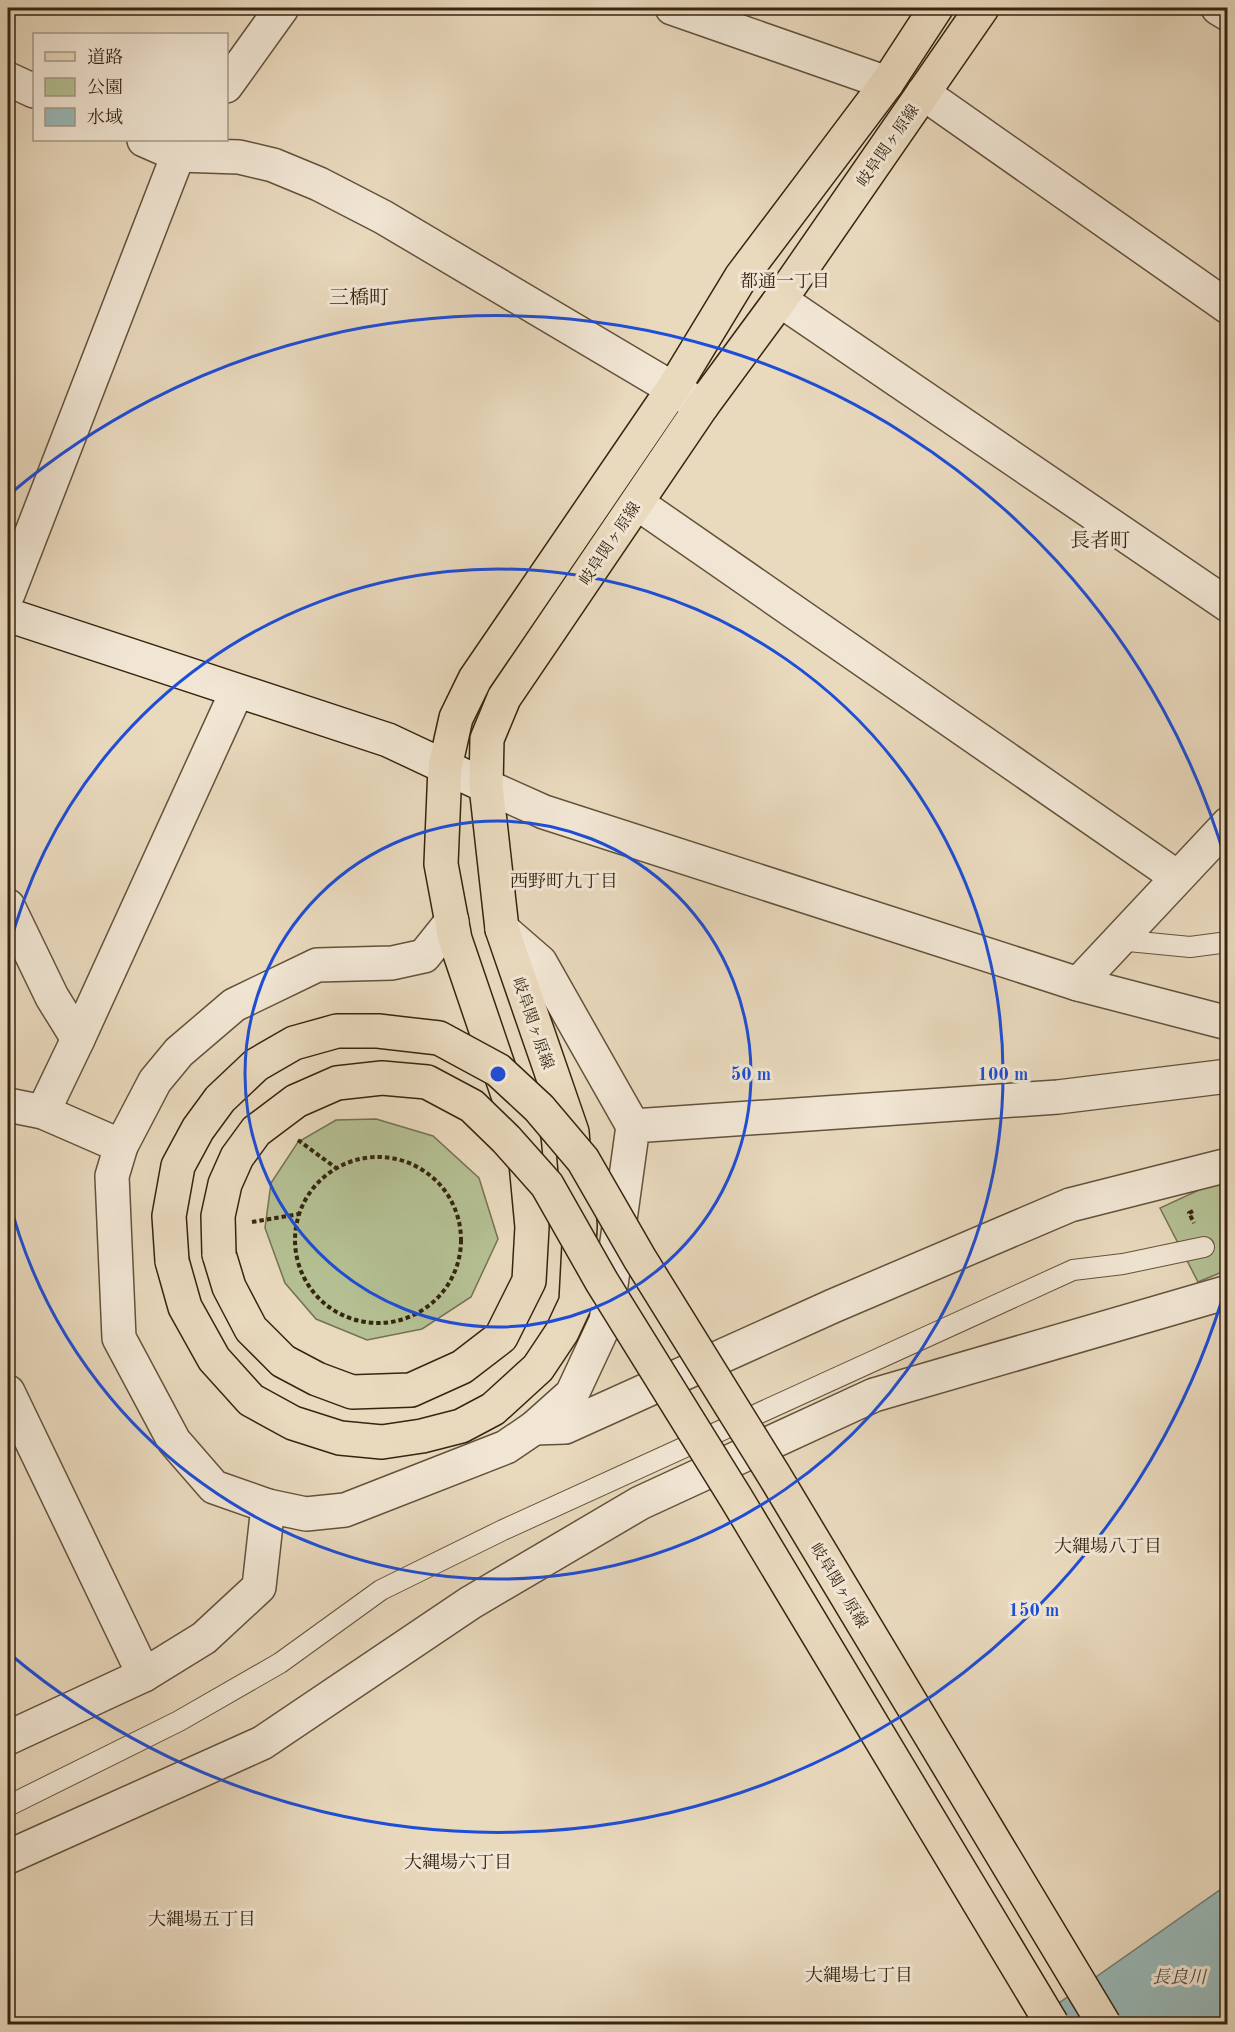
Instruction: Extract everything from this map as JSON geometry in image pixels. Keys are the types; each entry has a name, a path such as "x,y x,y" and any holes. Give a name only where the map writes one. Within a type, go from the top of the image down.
{"main road":[{"name":"岐阜関ヶ原線","path":"936,8 887,82 741,277 673,389 475,679 456,718 445,767 441,864 455,939 524,1142 532,1227 530,1281 501,1337 462,1367 411,1390 352,1392 317,1379 283,1361 251,1329 229,1287 219,1254 218,1216 225,1184 237,1157 256,1131 296,1101 337,1083 382,1078 427,1082 472,1106 507,1139 547,1185 602,1282 736,1498 1052,2025"},
{"name":"岐阜関ヶ原線","path":"981,8 780,300 702,406 504,698 487,739 486,786 502,929 572,1132 580,1226 576,1302 562,1332 538,1368 493,1409 461,1426 422,1436 382,1442 340,1438 293,1423 251,1400 213,1359 185,1307 172,1261 169,1216 178,1166 198,1129 220,1099 256,1065 294,1043 337,1031 378,1031 439,1038 498,1070 539,1108 583,1160 640,1259 774,1475 1104,2025"}],"street":[{"path":"228,83 282,8"},
{"path":"672,8 887,82"},
{"path":"1218,8 1227,14"},
{"path":"8,79 33,91"},
{"path":"922,93 1227,307"},
{"path":"150,141 273,165 319,184 383,217 702,406"},
{"path":"8,594 183,147"},
{"path":"780,300 1227,605"},
{"path":"637,503 1177,877"},
{"path":"8,615 388,740 544,812 1078,984 1227,1023"},
{"path":"43,1112 237,691"},
{"path":"1078,984 1227,824"},
{"path":"8,906 52,997 78,1039"},
{"path":"452,921 424,956 392,963 317,965 234,1005 180,1052 155,1081 121,1146 112,1176 119,1338 174,1441 214,1487 268,1506 306,1514 345,1510 506,1448 534,1428 572,1394 606,1321 633,1126 540,962 502,929"},
{"path":"633,1126 1058,1097 1227,1076"},
{"path":"8,1106 43,1112 121,1146"},
{"path":"534,1428 565,1427 833,1306 1070,1205 1227,1165"},
{"path":"8,1857 262,1743 470,1603 651,1498 874,1395 1227,1292"},
{"path":"8,1392 144,1675"},
{"path":"8,1738 144,1675 204,1638 259,1587 268,1506"}],"lane":[{"path":"1118,940 1190,947 1227,942"},
{"path":"8,1806 179,1721 280,1663 381,1590 514,1525 1073,1270 1123,1264 1204,1247"}],"path":[{"path":"363,1158 392,1158 419,1168 441,1187 456,1211 461,1239 457,1268 443,1293 421,1312 385,1323 365,1323 339,1314 316,1296 301,1271 294,1243 299,1214 307,1196 320,1180 336,1168 363,1158"},
{"path":"1199,1208 1189,1213 1204,1247"}],"green space":[{"path":"376,1119 433,1136 479,1178 498,1239 471,1297 422,1329 367,1340 316,1319 285,1283 265,1228 271,1183 298,1142 336,1120"},
{"path":"1227,1177 1227,1270 1198,1282 1160,1208"}],"water":[{"name":"長良川","path":"1227,1885 1227,2024 1029,2024"}],"district":[{"name":"都通一丁目","path":"785,281"},
{"name":"三橋町","path":"359,297"},
{"name":"長者町","path":"1100,540"},
{"name":"西野町九丁目","path":"564,881"},
{"name":"大縄場八丁目","path":"1108,1546"},
{"name":"大縄場六丁目","path":"458,1862"},
{"name":"大縄場五丁目","path":"202,1919"},
{"name":"大縄場七丁目","path":"859,1975"}]}
